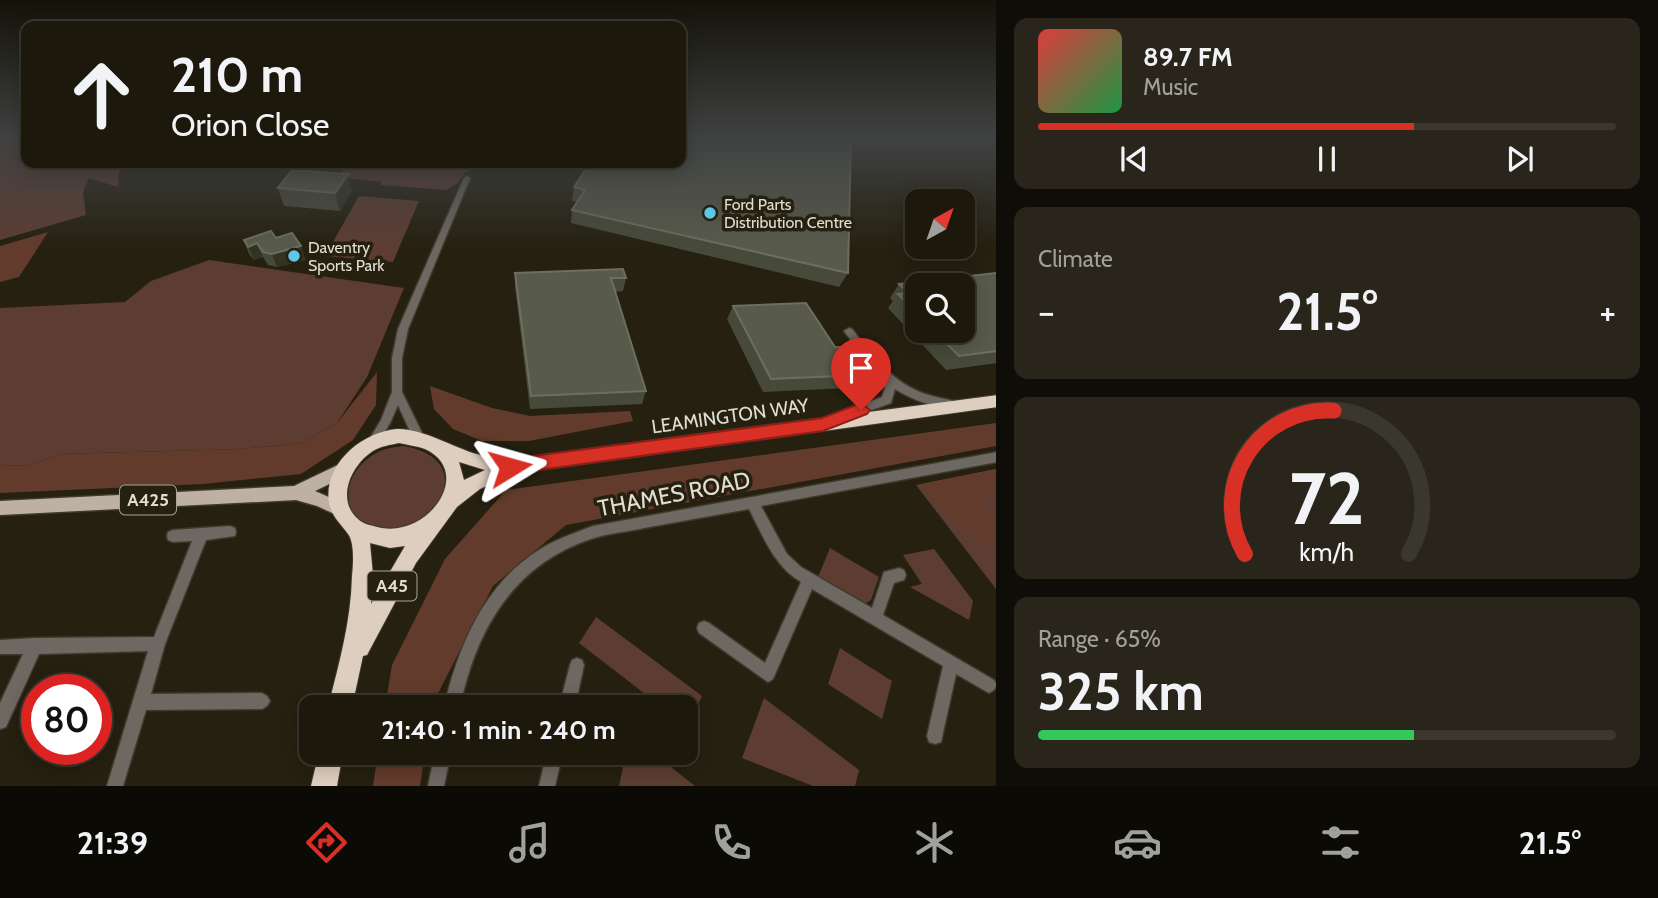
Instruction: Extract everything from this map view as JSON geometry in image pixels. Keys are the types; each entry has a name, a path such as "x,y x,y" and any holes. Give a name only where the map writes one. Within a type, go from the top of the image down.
{"highway":[{"name":"LEAMINGTON WAY","path":"453,500 474,484 510,467 996,401"},
{"path":"399,436 418,437 439,447 450,459 456,484 453,500 437,522 419,533 402,538 374,537 358,530 341,510 337,491 344,469 353,457 373,443 399,436"},
{"name":"LEAMINGTON WAY","path":"439,447 475,461 510,467"},
{"name":"A45","path":"354,656 409,556 437,522"},
{"name":"A45","path":"343,695 354,656 364,581 363,553 358,530"},
{"path":"324,786 328,765"}],"main road":[{"path":"296,493 344,469"},
{"path":"296,493 321,500 341,510"},
{"name":"A425","path":"0,508 296,493"}],"street":[{"path":"373,443 387,420 397,392 397,358 403,329 467,178"},
{"path":"823,424 887,400 890,388 888,381 849,331"},
{"path":"888,381 923,399 960,406"},
{"path":"397,392 418,437"},
{"name":"THAMES ROAD","path":"456,695 472,643 502,590 535,559 561,544 593,532 996,457"},
{"path":"752,502 782,558 809,580 989,685"},
{"path":"173,537 230,532"},
{"path":"115,786 158,644 201,535"},
{"path":"875,619 889,577 899,575"},
{"path":"704,628 768,674 809,580"},
{"path":"0,647 158,644"},
{"path":"0,721 35,645"},
{"path":"936,736 951,664"},
{"path":"570,695 577,666"},
{"path":"141,702 262,701"},
{"path":"436,786 440,765"},
{"path":"547,786 552,765"}],"shaded area":[{"path":"0,175 89,175 83,192 86,215 0,240"},
{"path":"89,175 119,175 118,187 89,178"},
{"path":"340,175 463,175 458,183 446,190 381,185 381,182 338,177"},
{"path":"359,196 419,201 393,262 325,256"},
{"path":"48,232 19,277 0,282 0,246"},
{"path":"209,260 404,288 367,377 337,423 302,443 241,449 60,454 32,465 0,466 0,308 125,302 151,281"},
{"path":"377,372 376,405 353,440 301,474 203,484 0,493 0,466 32,465 60,454 241,449 302,443 337,423"},
{"path":"430,386 492,408 530,416 630,411 633,421 529,441 482,441 453,429 434,409"},
{"path":"996,423 996,446 566,525 493,586 437,695 387,695 392,665 445,559 506,490"},
{"path":"403,446 429,455 442,469 445,486 438,503 425,518 407,528 387,531 366,525 351,509 348,499 352,479 364,462 373,455"},
{"path":"996,469 996,589 916,485"},
{"path":"996,469 996,499 982,498 981,508 996,524 996,545 984,542 964,529 921,484"},
{"path":"830,548 879,577 871,600 866,603 857,601 818,577"},
{"path":"934,549 973,601 969,620 910,587 922,584 903,555"},
{"path":"596,617 702,696 698,704 698,695 646,695 579,643"},
{"path":"840,648 892,681 882,719 828,684"},
{"path":"764,698 859,770 855,786 813,786 742,758"},
{"path":"376,765 423,765 420,786 373,786"},
{"path":"623,765 668,765 695,786 619,786"}],"building":[{"path":"288,175 348,175 335,193 278,188"},
{"name":"Ford Parts Distribution Centre","path":"582,175 850,175 848,273 572,210 585,190 574,187"},
{"path":"271,231 276,238 292,233 301,246 272,254 263,252 257,243 248,247 244,240"},
{"path":"623,269 626,278 611,278 646,391 531,396 515,273"},
{"path":"996,273 996,351 959,356 946,343 975,343 975,275"},
{"path":"806,303 835,347 841,347 860,375 771,379 733,306"}],"place":[{"name":"Ford Parts Distribution Centre","path":"710,213"},
{"name":"Daventry Sports Park","path":"294,256"}],"route":[{"path":"510,467 823,424 861,410"}]}
